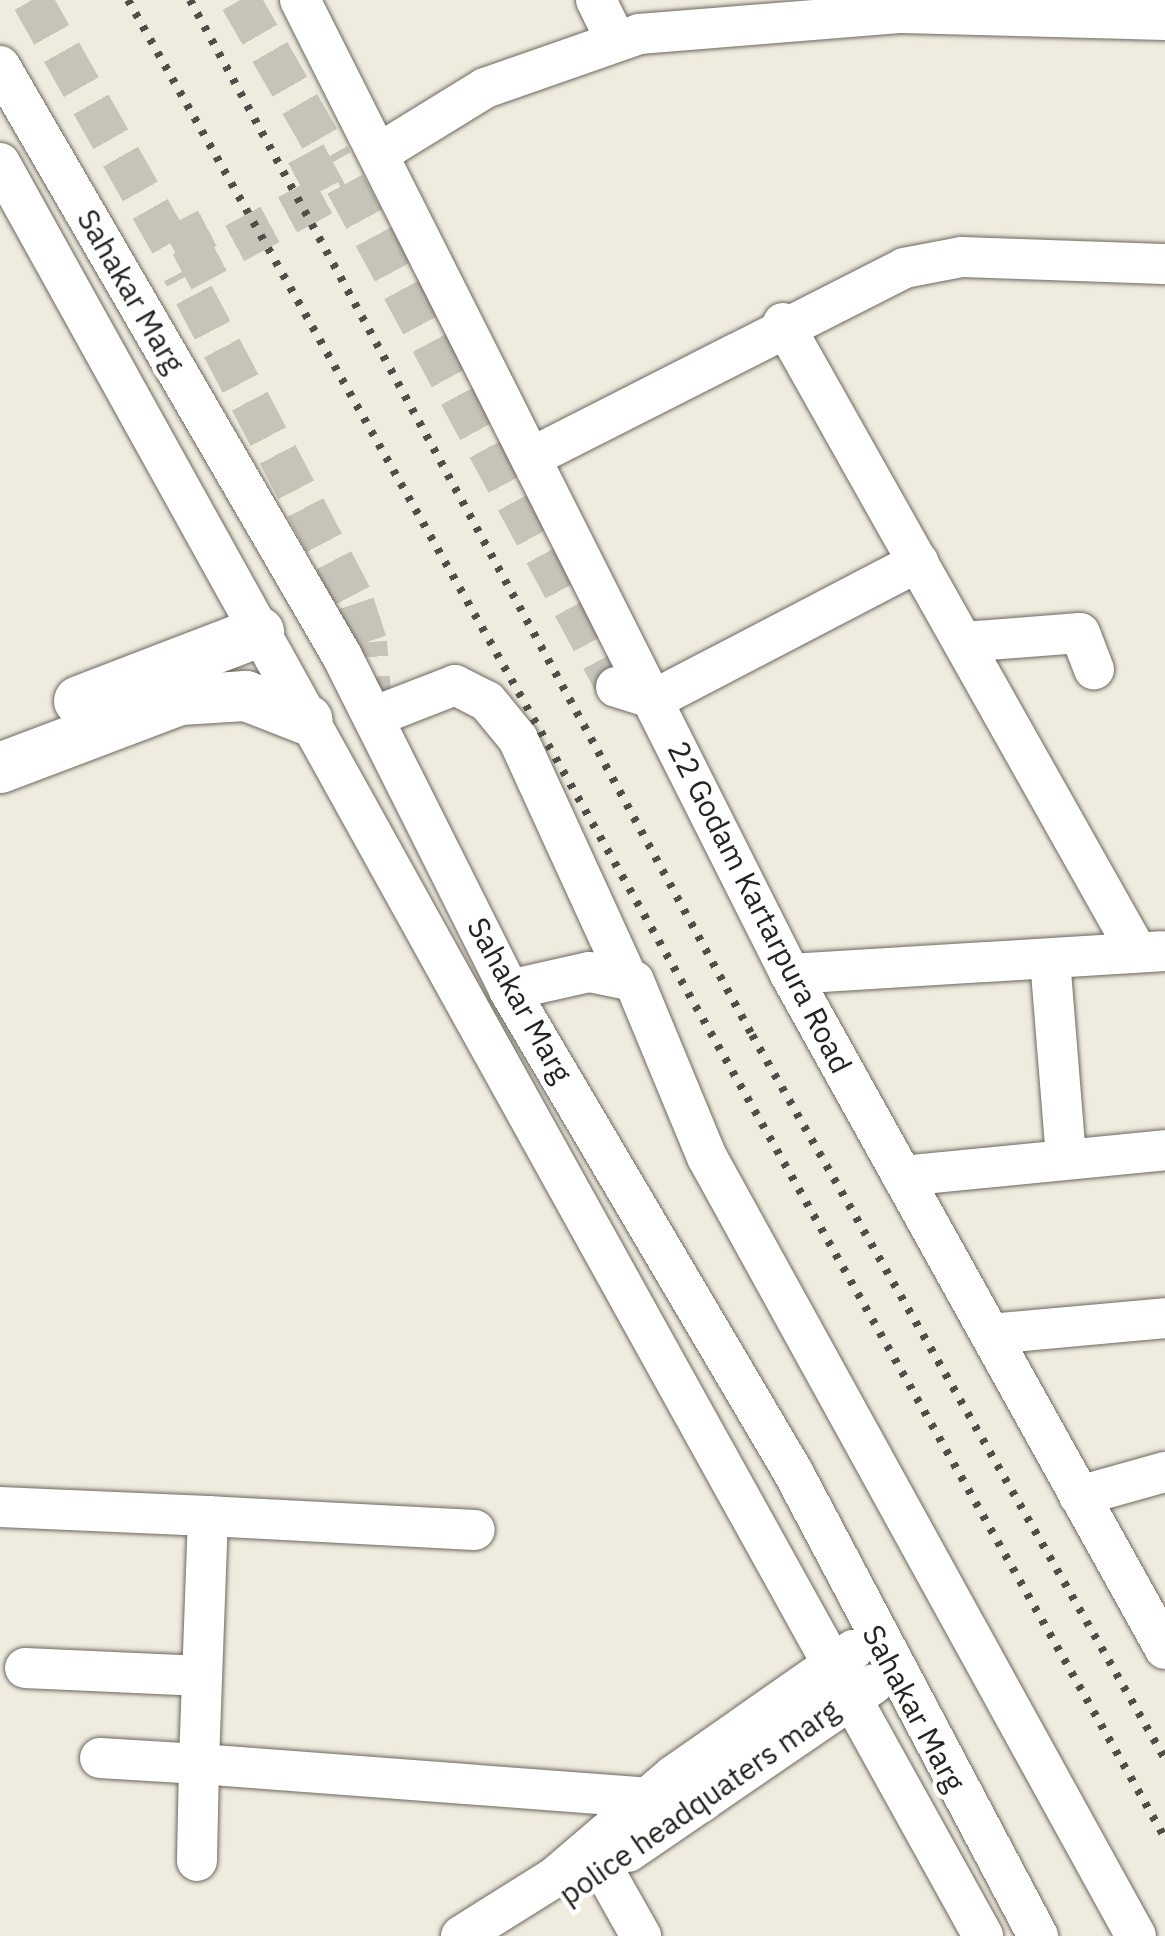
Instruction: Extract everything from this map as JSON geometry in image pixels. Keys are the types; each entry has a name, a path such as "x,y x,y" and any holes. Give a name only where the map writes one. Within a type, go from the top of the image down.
{"main road":[{"path":"0,732 259,632"},
{"path":"0,768 180,700 246,696 308,720"}],"street":[{"name":"22 Godam Kartarpura Road","path":"300,0 381,152 790,974 1165,1648"},
{"path":"596,0 616,41"},
{"path":"381,152 484,88 616,41 902,6 1090,9 1165,20"},
{"name":"Sahakar Marg","path":"0,66 373,717 509,990 793,1472 884,1656 1038,1936"},
{"name":"Sahakar Marg","path":"0,163 983,1936"},
{"path":"532,457 783,323 904,268 961,256 1165,264"},
{"path":"783,323 963,642 1151,951 790,974"},
{"path":"616,687 654,700 918,562"},
{"path":"963,642 1080,633 1094,669"},
{"path":"373,717 456,685 488,701 518,739 627,977 649,1009 708,1157 1136,1936"},
{"path":"1050,959 1066,1158"},
{"path":"509,990 589,972 627,977"},
{"path":"902,1176 1165,1150"},
{"path":"990,1334 1165,1318"},
{"path":"1080,1496 1165,1472"},
{"path":"0,1507 475,1530"},
{"path":"197,1861 208,1516"},
{"name":"police headquaters marg","path":"508,1936 598,1861 648,1798 830,1663 884,1656"},
{"name":"police headquaters marg","path":"461,1936 598,1861 849,1698 884,1656"},
{"path":"25,1668 202,1676"},
{"path":"100,1758 648,1798"},
{"path":"598,1861 640,1936"}],"tunnel":[{"path":"32,0 172,247 219,222"},
{"path":"240,0 333,162 288,186"},
{"path":"373,717 367,642 352,596 182,272 345,184 616,687"}],"railway":[{"path":"128,0 1165,1838"},
{"path":"190,0 752,1035 1165,1759"}]}
